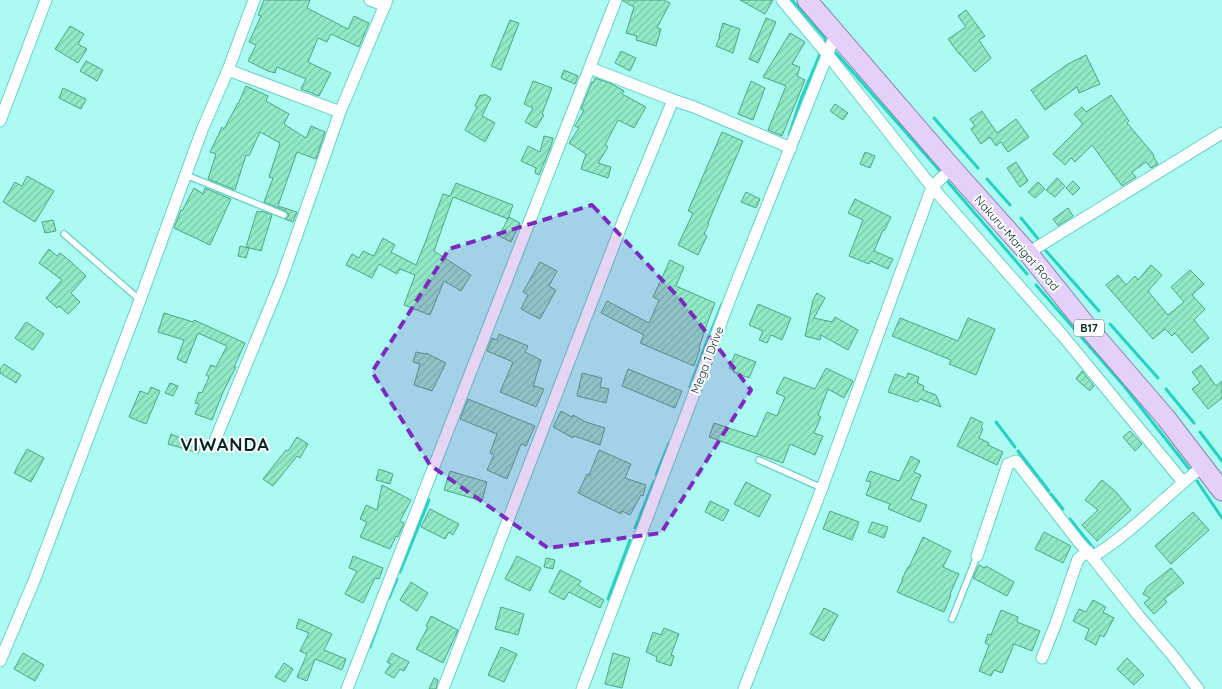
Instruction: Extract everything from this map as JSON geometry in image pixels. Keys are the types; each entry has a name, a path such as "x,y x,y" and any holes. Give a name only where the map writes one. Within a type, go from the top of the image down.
{"main road":[{"name":"Nakuru-Marigat Road","path":"807,0 1028,253 1085,324 1166,418 1202,467 1220,486"}],"street":[{"path":"0,120 46,0"},
{"path":"0,661 34,581 202,130 228,70 254,0"},
{"path":"214,443 281,280 340,112 386,3 370,0"},
{"path":"347,689 616,0"},
{"path":"782,0 932,187 1063,336 1183,482"},
{"name":"Mega 1 Drive","path":"582,689 733,291 836,32"},
{"path":"590,68 694,107 791,148"},
{"path":"228,70 340,112"},
{"path":"443,689 625,216 673,100"},
{"path":"1028,253 1222,133"},
{"path":"744,689 822,488 932,187 952,168"},
{"path":"977,556 1008,464 1016,461 1198,689"},
{"path":"1042,658 1078,559 1112,545 1202,467"}],"lane":[{"path":"186,175 284,215"},
{"path":"64,234 140,300"},
{"path":"759,460 822,488"},
{"path":"952,619 977,556"}],"highlighted area":[{"path":"592,205 681,300 751,390 661,533 548,548 430,465 372,372 449,249"}],"building":[{"path":"264,0 310,0 307,8 348,29 354,16 369,23 359,47 331,34 327,42 318,38 308,62 331,73 319,96 301,89 306,79 277,67 275,73 268,71 248,61 256,45 249,42 261,16 258,15"},
{"path":"623,0 664,0 670,3 657,28 661,29 656,46 636,40 637,36 626,33 634,7"},
{"path":"740,0 773,0 765,14"},
{"path":"966,10 985,36 979,40 991,58 975,72 948,39 966,27 958,16"},
{"path":"766,18 776,22 758,63 749,59"},
{"path":"510,20 519,23 501,70 491,66"},
{"path":"723,23 740,29 733,53 716,46"},
{"path":"70,26 84,34 78,44 87,49 78,63 55,49"},
{"path":"790,33 805,42 792,64 800,67 797,76 805,80 782,136 768,130 786,86 763,77"},
{"path":"621,51 636,58 630,71 615,63"},
{"path":"1086,55 1100,84 1079,93 1077,87 1045,110 1031,90 1068,64"},
{"path":"86,61 103,70 97,81 80,71"},
{"path":"564,70 578,76 575,84 561,78"},
{"path":"595,78 612,84 624,91 622,94 646,107 634,128 618,120 605,145 608,147 598,163 611,167 608,178 581,169 586,154 569,143 579,128 575,126 584,110 581,109"},
{"path":"533,81 552,88 542,114 544,115 536,128 525,122 533,108 524,104"},
{"path":"751,81 765,88 753,120 738,114"},
{"path":"246,86 268,96 266,101 289,114 284,124 306,138 311,126 325,132 316,159 297,152 278,206 297,212 293,222 285,219 289,215 286,211 264,202 273,178 269,177 280,143 260,132 249,156 246,155 235,190 208,179 216,154 210,152 222,127 224,129 238,104"},
{"path":"63,88 86,99 81,109 59,98"},
{"path":"484,94 491,98 482,116 495,123 485,142 465,130 477,107 475,106 480,95 483,96"},
{"path":"1111,95 1129,121 1127,123 1154,155 1158,164 1151,168 1146,162 1132,172 1136,177 1122,186 1092,145 1075,162 1071,158 1065,165 1053,154 1083,124 1074,114 1082,107 1086,112"},
{"path":"835,104 848,113 843,120 830,111"},
{"path":"982,111 997,133 1016,119 1029,137 1008,152 1001,142 996,146 990,137 981,144 971,129 975,126 970,119"},
{"path":"722,132 743,141 708,223 704,234 707,236 698,255 678,245 693,213 688,211"},
{"path":"544,136 553,138 539,175 535,173 536,168 521,161 528,146 540,152"},
{"path":"865,152 875,156 870,168 860,164"},
{"path":"1016,162 1028,181 1020,187 1007,168"},
{"path":"27,176 54,191 35,222 3,202 15,182 22,186"},
{"path":"1057,178 1065,186 1055,197 1046,190"},
{"path":"1073,181 1080,188 1073,195 1066,188"},
{"path":"1038,182 1045,189 1035,198 1028,192"},
{"path":"456,183 513,205 508,219 453,197 434,251 471,275 461,291 444,281 430,315 404,305 415,275 400,269 397,274 379,264 372,278 346,265 352,254 359,258 363,251 374,256 383,238 395,245 391,252 416,265 443,194 450,196"},
{"path":"194,188 203,194 205,188 231,199 210,245 174,228 181,210"},
{"path":"746,192 760,199 756,208 741,202"},
{"path":"855,199 891,217 874,251 893,259 888,269 870,261 869,264 849,256 863,220 848,213"},
{"path":"1068,208 1073,216 1058,226 1053,219"},
{"path":"257,211 272,215 261,251 246,247"},
{"path":"509,217 520,223 511,242 499,236"},
{"path":"53,220 56,231 45,233 42,222"},
{"path":"240,246 249,248 246,258 238,256"},
{"path":"49,249 57,256 60,253 86,276 71,293 80,302 68,314 59,306 57,308 46,298 62,280 39,263"},
{"path":"670,260 684,267 676,286 715,303 694,366 640,343 644,335 601,313 607,301 649,323 659,300 653,297"},
{"path":"540,262 557,271 549,286 556,290 540,319 521,309 528,295 523,292"},
{"path":"1151,265 1162,275 1148,291 1168,315 1184,302 1171,287 1190,270 1204,284 1192,295 1205,309 1194,320 1209,338 1192,353 1175,333 1172,336 1165,329 1153,339 1106,285 1118,275 1126,285 1135,276 1138,280"},
{"path":"817,293 825,298 814,318 832,322 835,317 858,330 848,350 821,335 820,340 805,336 813,300"},
{"path":"758,304 791,318 782,340 771,335 767,343 759,340 763,331 749,325"},
{"path":"164,313 193,322 194,320 245,343 212,420 195,414 199,404 195,403 199,392 202,393 209,377 206,375 211,365 216,367 227,346 198,333 186,363 177,359 184,340 158,332"},
{"path":"900,318 958,341 968,318 995,329 976,375 949,364 951,360 892,336"},
{"path":"26,322 44,334 33,350 15,338"},
{"path":"499,334 528,346 525,352 541,360 533,387 544,389 536,407 500,392 513,362 487,351 492,338 497,340"},
{"path":"416,352 426,353 446,363 432,391 414,385 420,364 413,362"},
{"path":"735,354 756,362 749,378 733,372 729,368"},
{"path":"4,364 21,375 16,383 0,373 0,369"},
{"path":"1201,365 1216,386 1222,381 1222,398 1208,409 1192,389 1200,383 1192,372"},
{"path":"826,368 853,381 844,398 828,389 818,415 821,417 814,433 823,436 815,455 790,444 783,463 709,437 714,423 756,437 767,412 777,416 785,397 776,393 784,377 815,389"},
{"path":"628,369 682,391 675,408 622,386"},
{"path":"1082,371 1094,386 1090,391 1076,379"},
{"path":"582,373 602,378 600,387 609,389 606,403 577,396"},
{"path":"908,373 919,377 917,383 924,386 923,390 936,395 941,407 920,399 918,402 888,392 895,374 906,378"},
{"path":"170,383 178,386 173,396 165,393"},
{"path":"151,387 160,391 146,424 129,417 140,391 148,394"},
{"path":"468,399 535,426 526,446 521,444 507,479 487,470 494,455 490,453 497,434 460,419"},
{"path":"561,411 572,417 573,415 586,422 605,428 600,445 574,436 573,438 553,427"},
{"path":"971,417 983,423 981,427 983,429 979,438 989,443 988,445 1003,452 997,465 957,446"},
{"path":"1130,431 1142,444 1135,451 1123,437"},
{"path":"171,434 201,447 198,453 168,444"},
{"path":"297,437 308,444 300,458 297,456 273,486 263,479 286,450 288,451"},
{"path":"27,449 44,458 31,482 14,473"},
{"path":"599,450 631,464 625,478 646,485 643,496 641,495 630,515 622,511 621,514 578,493 587,474 589,475"},
{"path":"911,456 920,461 914,472 921,475 911,499 927,505 920,522 888,509 890,504 866,495 871,482 866,481 870,471 899,481"},
{"path":"379,469 393,474 390,484 376,480"},
{"path":"450,471 487,482 482,501 444,490"},
{"path":"1102,480 1116,492 1131,510 1097,541 1082,525 1098,510 1085,500"},
{"path":"746,482 771,495 759,517 734,504"},
{"path":"382,485 411,500 400,521 404,523 398,537 396,536 390,549 360,537 367,522 360,519 366,505 377,510"},
{"path":"710,501 729,510 723,521 705,512"},
{"path":"430,509 459,524 453,535 449,532 445,539 421,527"},
{"path":"830,511 859,522 852,540 823,529"},
{"path":"1193,512 1209,530 1171,564 1155,546"},
{"path":"872,522 888,527 884,538 868,532"},
{"path":"1044,532 1071,546 1063,563 1035,549"},
{"path":"923,537 951,551 943,567 959,574 944,612 897,592"},
{"path":"353,556 383,568 379,579 375,578 363,603 345,594 357,571 349,568"},
{"path":"517,556 541,568 530,591 505,579"},
{"path":"546,558 555,560 553,569 544,567"},
{"path":"979,565 985,568 986,566 1014,582 1007,596 973,578"},
{"path":"1171,568 1184,583 1164,599 1167,602 1154,614 1144,603 1150,598 1143,594 1147,587"},
{"path":"560,570 581,581 578,585 604,600 600,608 569,592 564,600 549,592"},
{"path":"411,582 428,593 417,611 400,600"},
{"path":"1093,600 1106,607 1103,612 1114,618 1104,637 1100,635 1096,645 1085,639 1089,629 1073,621 1079,609 1086,612"},
{"path":"501,607 524,614 518,635 495,629"},
{"path":"824,608 838,615 824,641 810,634"},
{"path":"1001,610 1018,617 1017,622 1040,631 1032,651 1014,644 1002,673 994,670 991,676 979,671 989,645 985,643 988,634 991,635"},
{"path":"431,616 458,630 443,663 416,649 428,627 426,626"},
{"path":"299,619 332,634 324,650 346,659 342,670 315,659 307,681 297,677 307,654 300,651 309,633 296,628"},
{"path":"664,628 679,634 671,655 674,656 671,666 656,661 657,657 646,652 653,632 661,635"},
{"path":"501,647 517,654 504,682 488,675"},
{"path":"23,653 44,665 35,681 14,669"},
{"path":"392,653 409,662 404,671 400,669 394,678 385,673 391,664 387,662"},
{"path":"613,653 630,658 622,688 605,684"},
{"path":"1127,658 1144,675 1134,685 1117,669"},
{"path":"284,663 293,669 285,682 275,677"},
{"path":"434,678 438,680 436,689 429,689"}],"waterway":[{"path":"792,0 826,39 824,44"},
{"path":"836,53 939,170"},
{"path":"789,135 801,99 820,54"},
{"path":"934,118 978,168"},
{"path":"987,179 1010,205"},
{"path":"948,182 1027,274"},
{"path":"1021,218 1039,240"},
{"path":"1046,251 1099,311"},
{"path":"1036,285 1124,386 1190,470"},
{"path":"690,387 722,304"},
{"path":"1110,324 1158,378"},
{"path":"1166,389 1194,423"},
{"path":"996,422 1015,447"},
{"path":"1200,432 1222,461"},
{"path":"656,475 669,443"},
{"path":"1018,451 1049,491"},
{"path":"635,528 654,481"},
{"path":"1197,481 1222,518"},
{"path":"1051,494 1063,509"},
{"path":"400,572 429,500"},
{"path":"1070,519 1094,549"},
{"path":"608,599 630,540"},
{"path":"389,598 397,579"},
{"path":"370,647 386,603"}],"district":[{"name":"VIWANDA","path":"225,444"}]}
